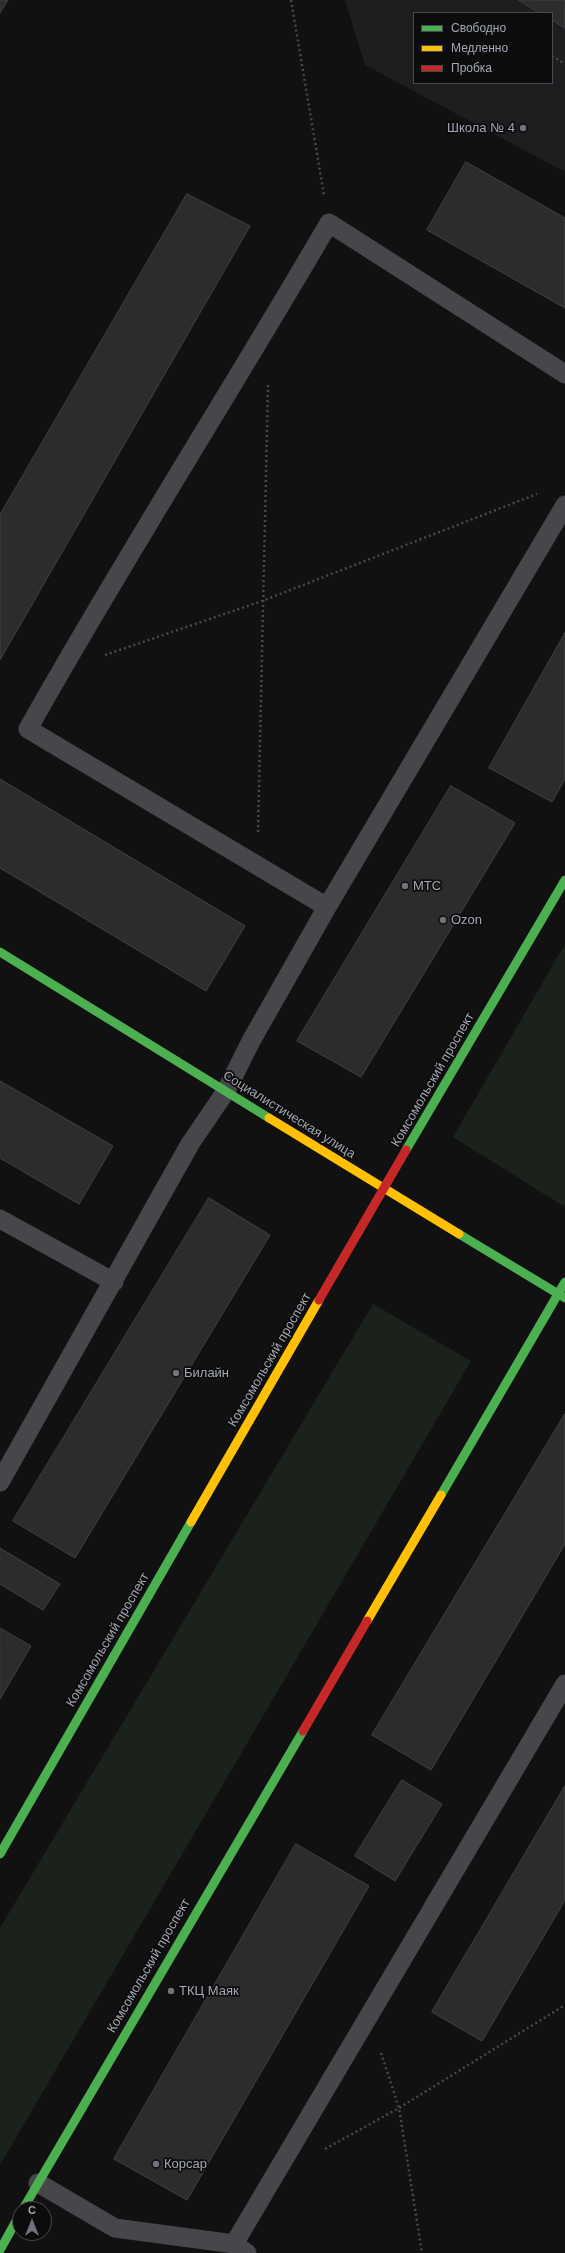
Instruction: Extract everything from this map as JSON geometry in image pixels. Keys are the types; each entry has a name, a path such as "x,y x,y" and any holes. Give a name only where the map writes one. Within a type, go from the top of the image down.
{"main road":[{"name":"Комсомольский проспект","path":"0,1854 384,1189 565,880"},
{"name":"Социалистическая улица","path":"0,952 384,1189 561,1296"},
{"name":"Комсомольский проспект","path":"28,2201 561,1296 565,1282"},
{"path":"0,2250 12,2228"}],"lane":[{"path":"327,907 28,729 61,670 268,328 329,223 565,374"},
{"path":"0,1482 114,1282 190,1144 226,1091 251,1041 327,907 565,505"},
{"path":"0,1219 114,1282"},
{"path":"38,2183 115,2228 240,2249 369,2016 565,1684"}],"path":[{"path":"291,0 329,223"},
{"path":"553,57 565,64"},
{"path":"257,866 268,381"},
{"path":"61,670 262,601 543,492"},
{"path":"323,2151 399,2108 565,2005"},
{"path":"369,2016 399,2108 422,2253"}],"shaded area":[{"name":"Школа № 4","path":"345,0 565,0 565,172 365,65"},
{"path":"565,944 565,1207 453,1137"},
{"path":"373,1304 471,1361 0,2165 0,1928"}],"building":[{"path":"0,0 8,0 0,13"},
{"path":"519,0 565,0 565,28 553,21 553,12 538,12"},
{"path":"466,162 565,218 565,308 427,230"},
{"path":"187,194 250,226 0,660 0,515"},
{"path":"565,633 565,779 552,802 489,768"},
{"path":"0,779 245,926 206,991 0,868"},
{"path":"451,786 515,823 361,1077 297,1041"},
{"path":"0,1081 113,1146 79,1204 0,1158"},
{"path":"209,1198 270,1235 75,1558 13,1521"},
{"path":"565,1414 565,1544 431,1770 372,1735"},
{"path":"0,1548 60,1584 43,1610 0,1584"},
{"path":"0,1628 31,1646 0,1699"},
{"path":"402,1780 442,1804 395,1881 355,1856"},
{"path":"565,1786 565,1900 482,2041 432,2012"},
{"path":"296,1844 369,1886 187,2200 114,2159"}],"traffic: fast":[{"path":"406,1150 565,880"},
{"path":"0,952 269,1118"},
{"path":"459,1234 565,1298"},
{"path":"441,1495 565,1282"},
{"path":"0,1854 191,1522"},
{"path":"28,2201 303,1731"},
{"path":"0,2250 12,2228"}],"traffic: slow":[{"path":"269,1118 459,1234"},
{"path":"191,1522 319,1300"},
{"path":"367,1621 441,1495"}],"traffic: jam":[{"path":"319,1300 406,1150"},
{"path":"303,1731 367,1621"}],"place":[{"name":"Школа № 4","path":"523,128"},
{"name":"МТС","path":"405,886"},
{"name":"Ozon","path":"443,920"},
{"name":"Билайн","path":"176,1373"},
{"name":"ТКЦ Маяк","path":"171,1991"},
{"name":"Корсар","path":"156,2164"}]}
